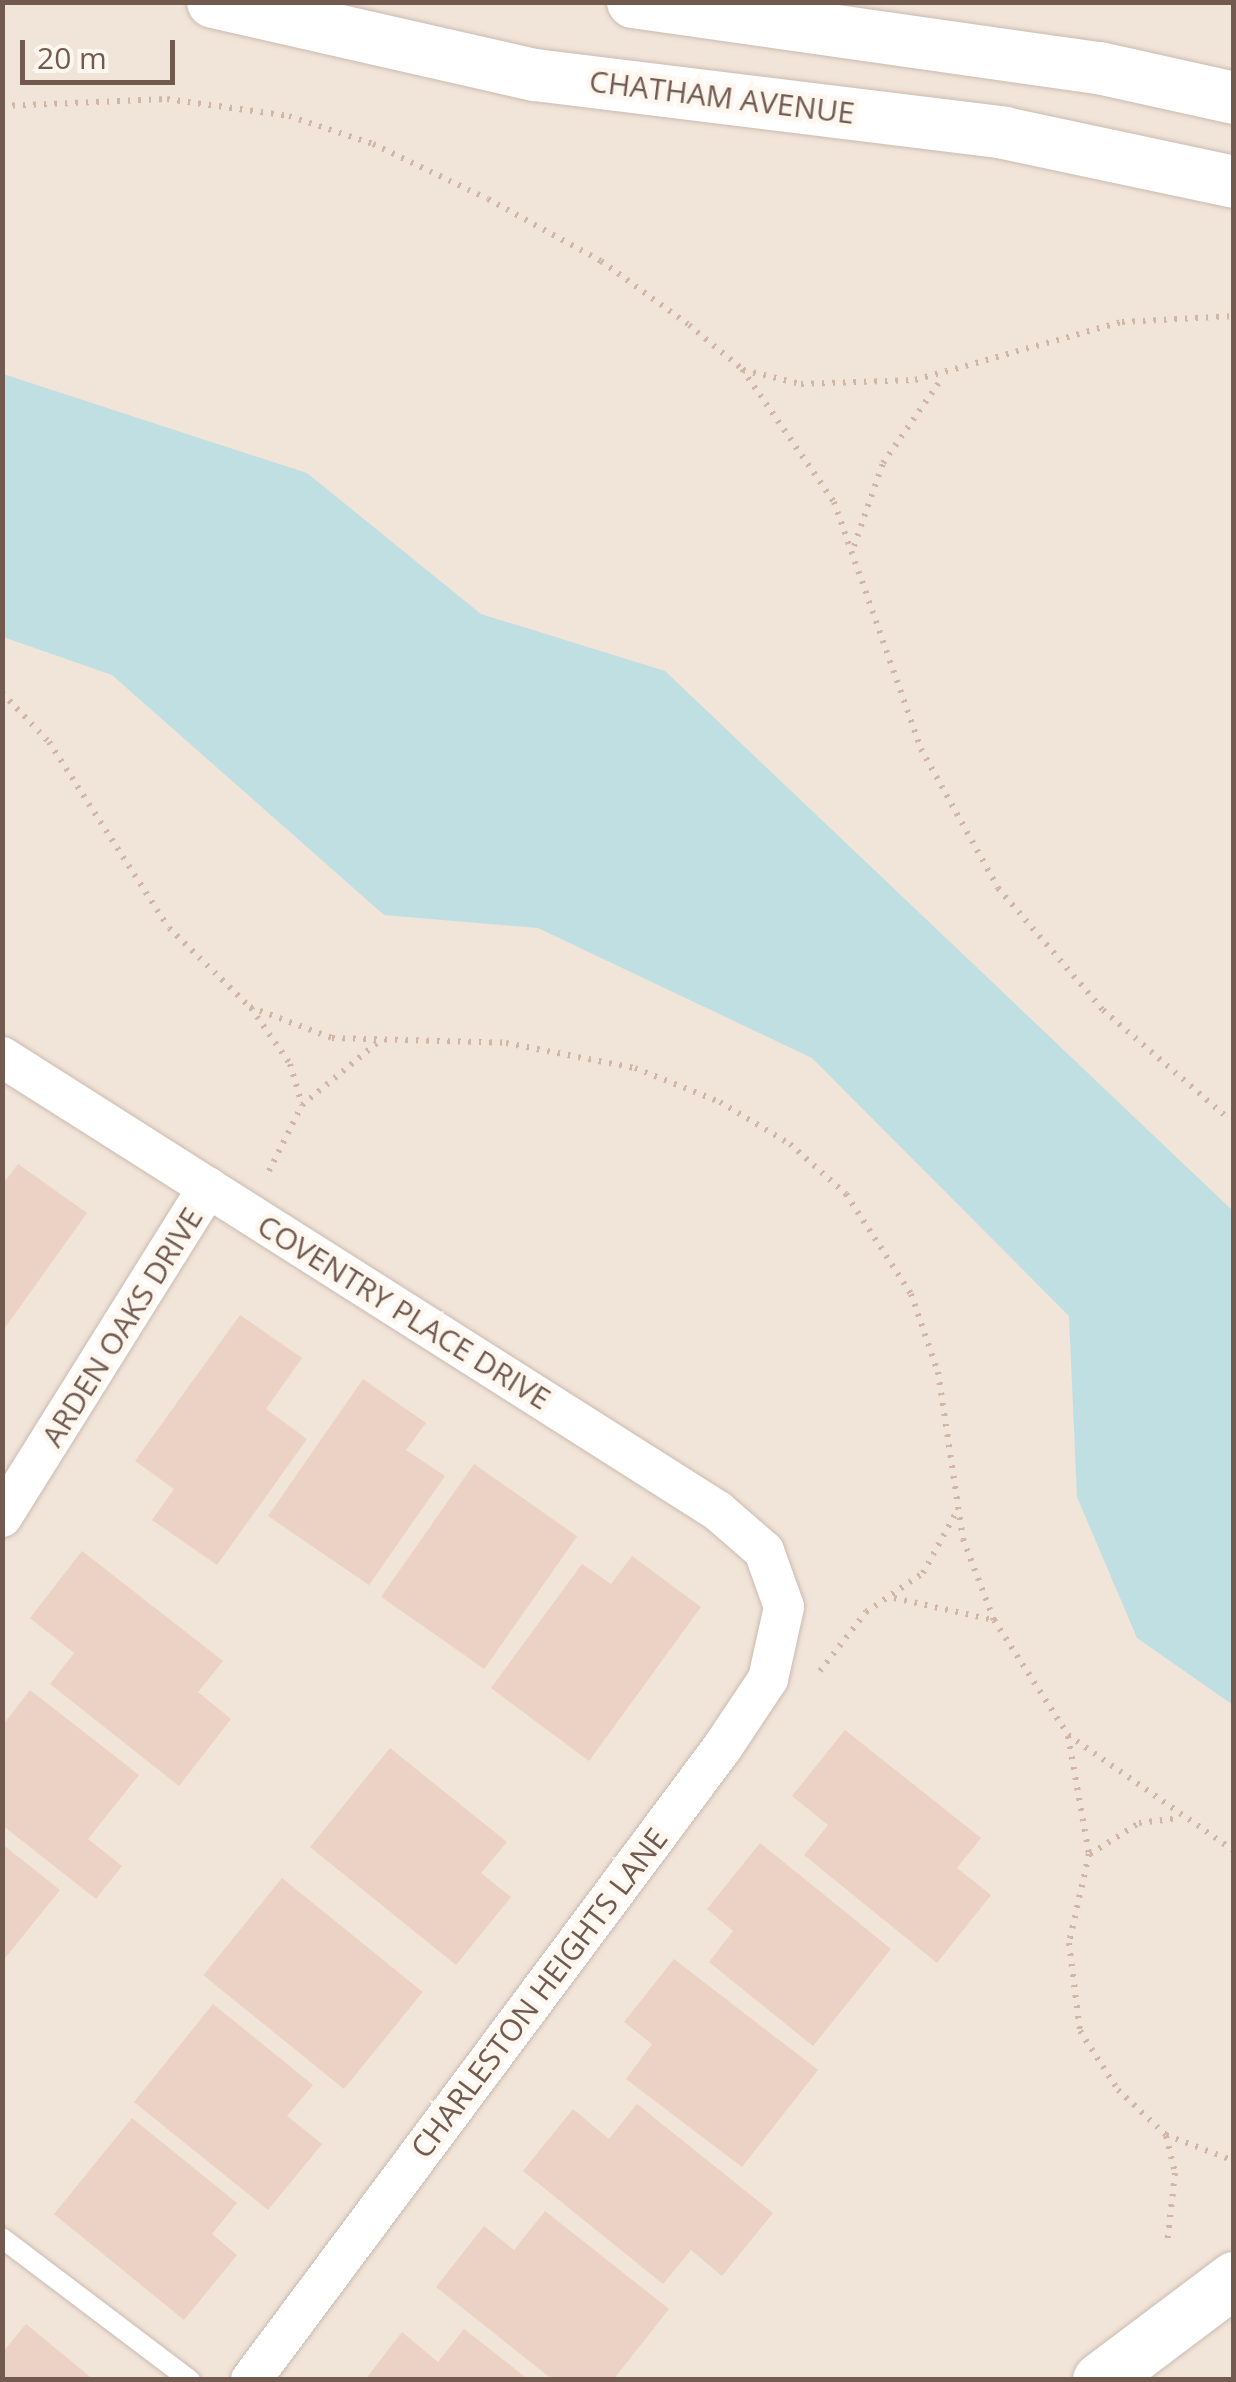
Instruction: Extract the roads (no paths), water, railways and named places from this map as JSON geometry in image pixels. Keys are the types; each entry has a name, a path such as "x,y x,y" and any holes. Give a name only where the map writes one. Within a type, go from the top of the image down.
{"main road":[{"path":"1100,2380 1234,2279"}],"street":[{"name":"CHATHAM AVENUE","path":"213,2 535,75 1004,133 1234,182"},
{"path":"633,2 1060,62 1234,98"},
{"name":"COVENTRY PLACE DRIVE","path":"2,1058 718,1511 764,1552 780,1589"},
{"name":"ARDEN OAKS DRIVE","path":"2,1517 208,1187"},
{"name":"CHARLESTON HEIGHTS LANE","path":"251,2380 722,1748 780,1651 780,1589"}],"lane":[{"path":"2,2238 190,2380"}],"water":[{"path":"3,374 307,473 481,614 665,671 1233,1211 1233,1705 1137,1638 1077,1497 1069,1316 812,1058 538,928 384,915 112,675 3,637"}]}
